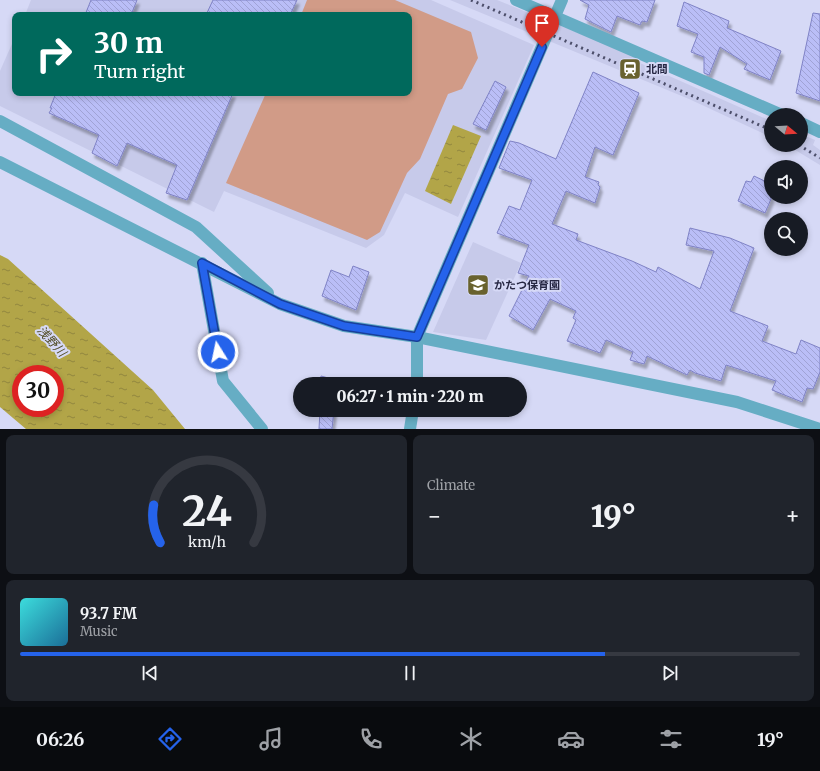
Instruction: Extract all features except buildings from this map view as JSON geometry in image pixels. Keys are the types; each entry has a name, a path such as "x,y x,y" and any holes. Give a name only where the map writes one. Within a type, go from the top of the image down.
{"street":[{"path":"516,0 766,108"},
{"path":"417,377 417,337 562,0"},
{"path":"0,121 196,227 280,304"},
{"path":"808,126 820,132"},
{"path":"0,162 202,263 280,304 344,326 417,337 737,402 820,429"},
{"path":"202,263 223,381 262,429"},
{"path":"410,429 412,417"}],"shaded area":[{"path":"31,0 431,0 534,45 458,217 405,193 384,235 366,248 224,191 214,212 0,106 0,71 12,44 12,96 412,96 412,12 26,12"},
{"path":"307,0 395,0 471,32 478,58 462,89 448,94 420,159 407,173 380,232 367,240 226,183 265,96 412,96 412,12 302,12"},
{"path":"450,0 497,0 635,56 633,60 764,118 764,134 689,99"},
{"path":"808,137 815,140 813,145 820,150 820,165 799,152 808,152"},
{"path":"473,242 521,263 486,340 433,332"}],"water":[{"path":"453,125 481,136 451,204 425,191"},
{"name":"浅野川","path":"0,255 8,259 153,390 185,429 26,429 0,407"}],"railway":[{"path":"471,0 764,127"},
{"path":"808,151 820,158"}],"place":[{"name":"北間","path":"630,69"},
{"name":"かたつ保育園","path":"478,285"}],"route":[{"path":"218,352 202,263 280,304 344,326 417,337 542,47"}]}
